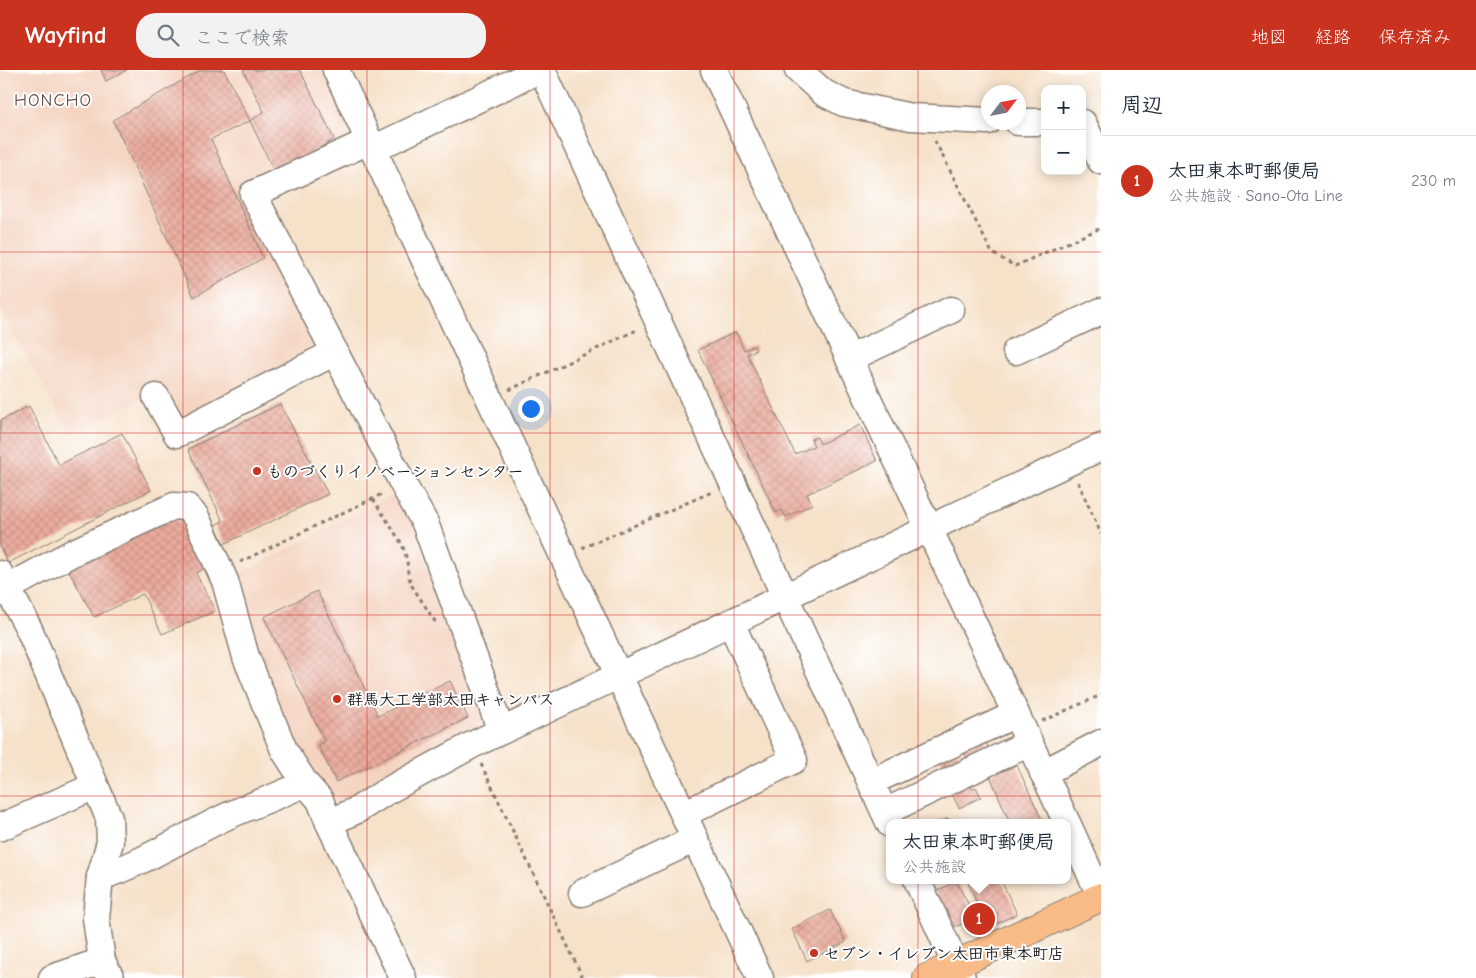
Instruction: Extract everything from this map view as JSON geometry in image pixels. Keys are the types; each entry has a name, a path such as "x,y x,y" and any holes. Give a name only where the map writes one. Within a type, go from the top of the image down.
{"main road":[{"path":"927,978 959,971 1101,897"}],"street":[{"path":"336,70 760,978"},
{"path":"501,731 425,523 253,194 371,145 541,70 888,818 1022,728"},
{"path":"714,70 1065,819"},
{"path":"798,70 824,93 844,103 912,117 981,121"},
{"path":"1089,121 1101,161"},
{"path":"1026,122 1041,122"},
{"path":"849,359 951,310"},
{"path":"1016,351 1101,311"},
{"path":"156,397 177,434 335,352"},
{"path":"329,823 357,810 389,790 472,745 1101,447"},
{"path":"52,978 106,969 96,918 100,877 110,842 109,818 30,629 2,585 70,543 174,506 187,507 196,517 225,581 246,657 284,750 305,783 320,800 329,823 403,978"},
{"path":"684,814 794,760 731,623"},
{"path":"871,782 1022,728"},
{"path":"1043,772 1101,743"},
{"path":"100,877 134,865 222,819 284,794 305,783"},
{"path":"0,826 95,786"},
{"path":"1071,833 1101,897"},
{"path":"582,893 695,839"},
{"path":"918,884 959,971"}],"path":[{"path":"922,117 992,254 1015,266 1101,228"},
{"path":"490,399 658,320"},
{"path":"1069,462 1101,534"},
{"path":"564,556 733,483"},
{"path":"240,562 403,484"},
{"path":"374,498 402,544 408,560 408,575 412,586 440,629"},
{"path":"1022,728 1101,695"},
{"path":"472,745 583,978"}],"shaded area":[{"path":"0,70 324,70 355,138 244,190 327,351 187,422 158,391 71,434 0,310"},
{"path":"400,491 489,729 361,801 336,802 322,789 301,762 252,656 230,579"}],"building":[{"path":"101,70 127,70 106,81"},
{"path":"201,70 224,70 250,121 211,139 263,258 194,297 113,120"},
{"path":"243,70 300,70 334,139 276,175 250,121 264,112"},
{"path":"736,332 744,350 754,346 756,350 747,354 795,454 814,446 811,439 817,437 820,444 860,425 877,461 807,494 812,504 786,517 782,510 776,513 698,350"},
{"name":"ものづくりイノベーションセンター","path":"280,404 328,494 224,544 215,525 223,521 188,449"},
{"path":"29,406 59,465 122,433 151,490 8,563 0,546 0,421"},
{"path":"170,518 189,524 211,565 196,573 215,611 162,634 143,594 94,617 67,567"},
{"name":"群馬大工学部太田キャンパス","path":"317,591 378,716 450,681 468,718 336,782 318,745 325,742 264,617"},
{"path":"982,736 993,756 972,767 962,748"},
{"path":"959,752 966,767 947,770 939,756"},
{"path":"1014,759 1042,819 1008,819 990,776"},
{"path":"966,777 972,789 976,787 981,797 959,808 948,786"},
{"path":"950,884 958,884 977,920 953,927 935,892"},
{"path":"969,884 1003,884 1017,914 987,928"},
{"path":"830,910 846,942 807,961 792,929"}],"place":[{"name":"ものづくりイノベーションセンター","path":"257,471"},
{"name":"群馬大工学部太田キャンパス","path":"337,699"},
{"name":"太田東本町郵便局","path":"979,919"},
{"name":"セブン・イレブン太田市東本町店","path":"814,953"}],"district":[{"name":"HONCHO","path":"53,100"}]}
